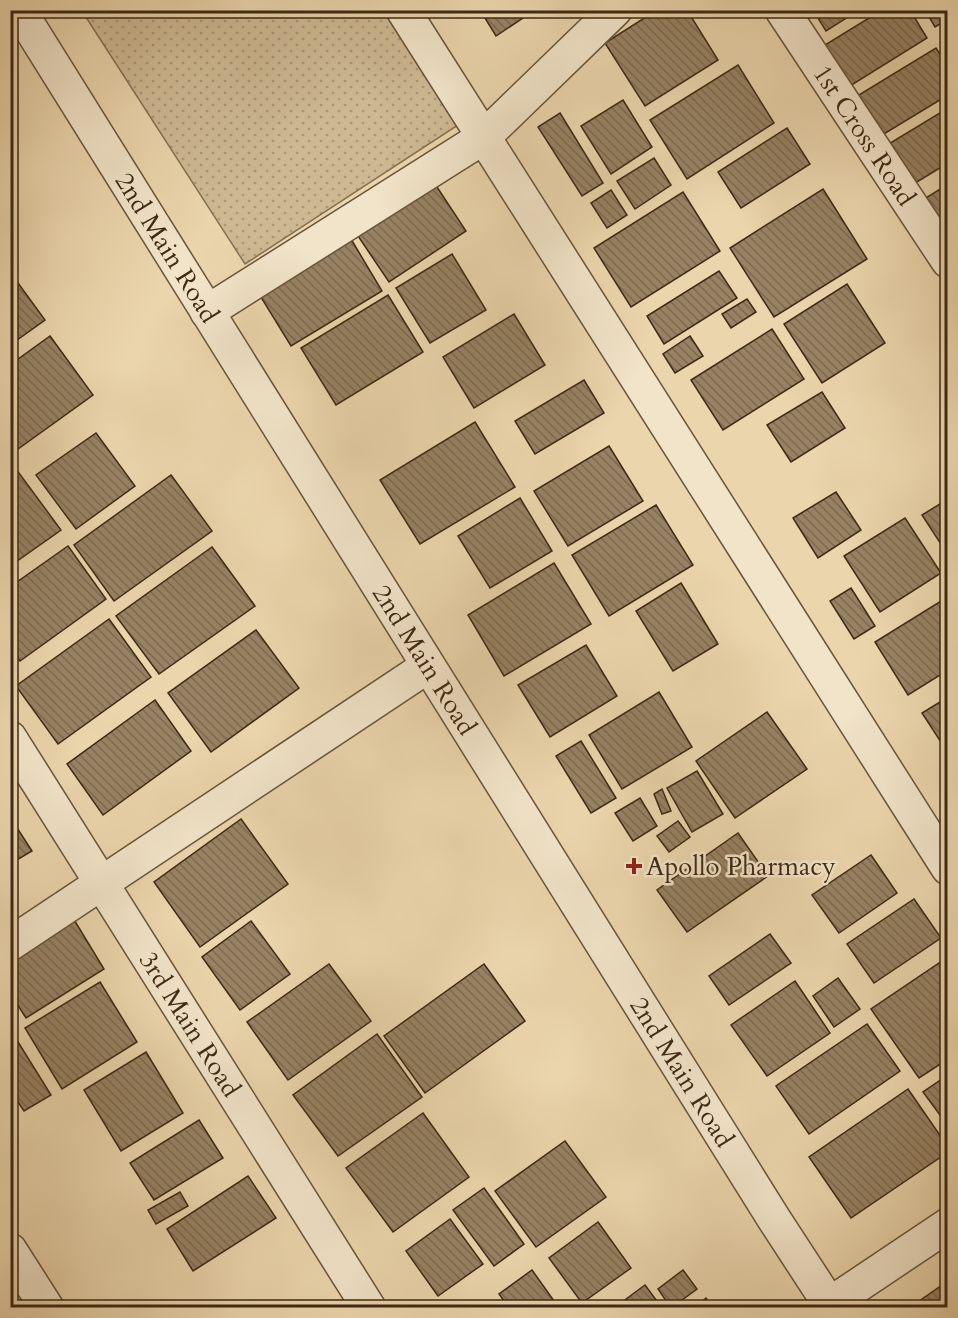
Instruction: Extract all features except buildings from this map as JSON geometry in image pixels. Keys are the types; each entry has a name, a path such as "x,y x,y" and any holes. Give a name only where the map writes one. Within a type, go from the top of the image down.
{"street":[{"name":"2nd Main Road","path":"19,10 831,1306"},
{"path":"403,10 948,868"},
{"path":"207,312 484,137 615,10"},
{"name":"1st Cross Road","path":"782,10 948,261"},
{"path":"10,944 428,666"},
{"name":"3rd Main Road","path":"10,738 369,1308"},
{"path":"831,1306 948,1225"},
{"path":"10,1250 47,1308"}],"shaded area":[{"path":"82,11 385,11 458,125 245,264"}],"place":[{"name":"Apollo Pharmacy","path":"634,866"}]}
